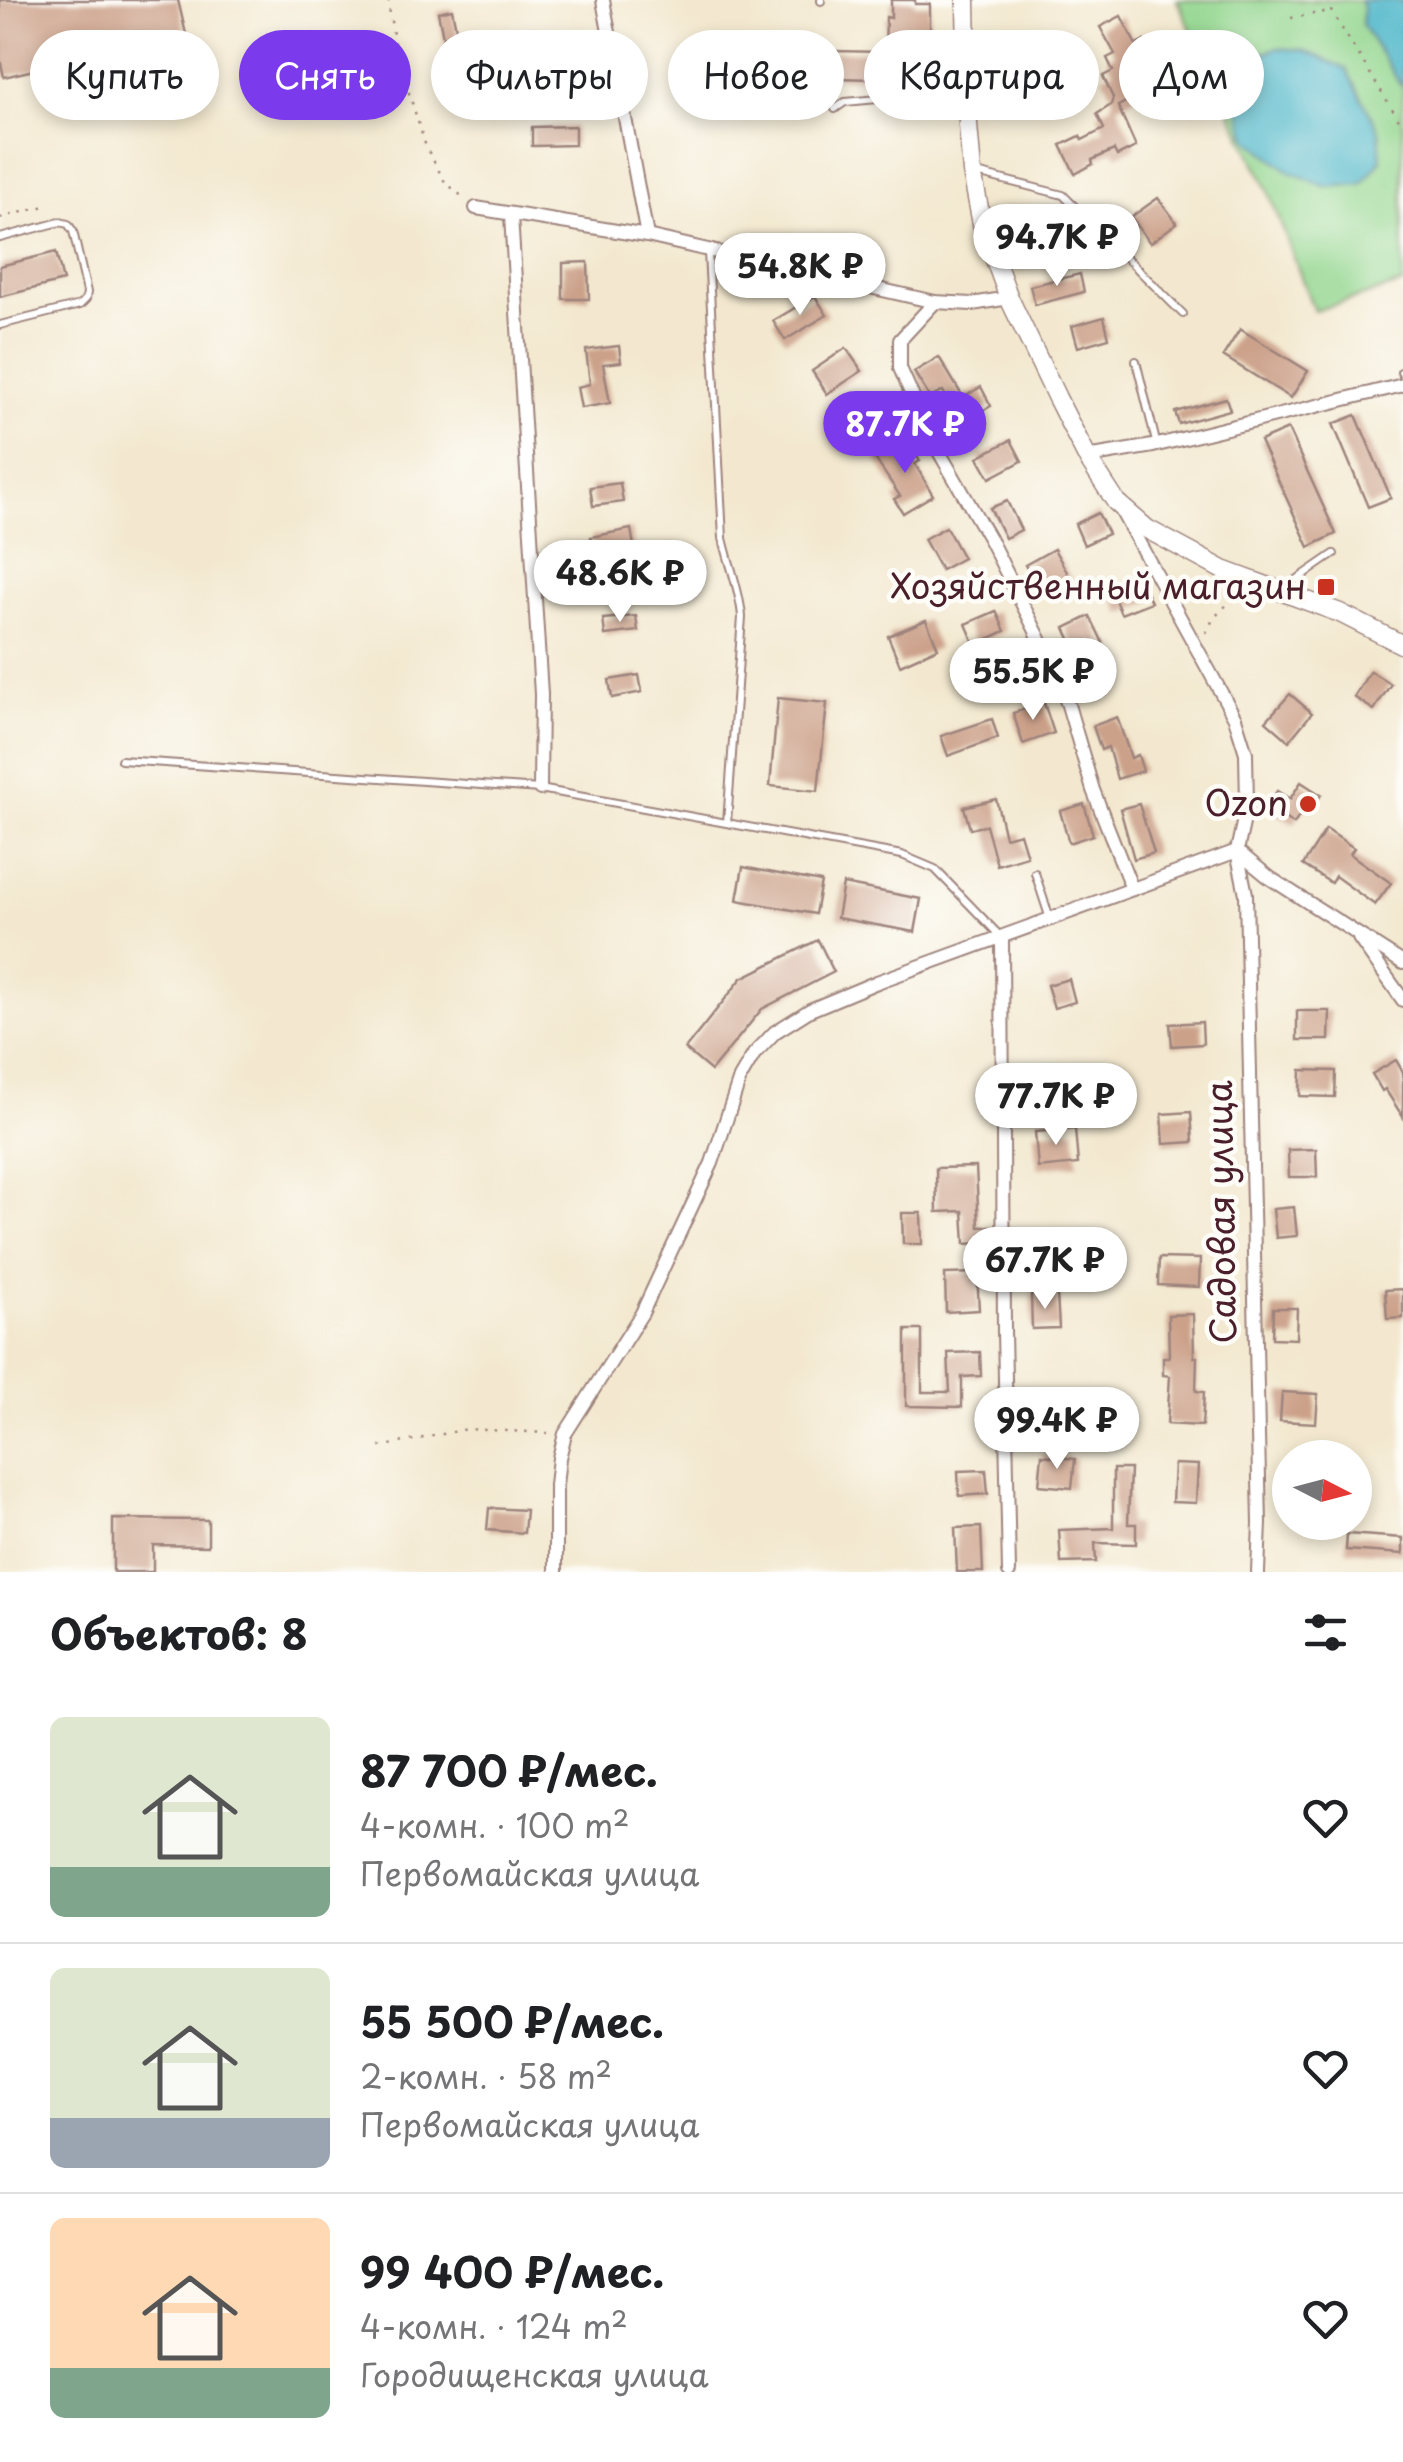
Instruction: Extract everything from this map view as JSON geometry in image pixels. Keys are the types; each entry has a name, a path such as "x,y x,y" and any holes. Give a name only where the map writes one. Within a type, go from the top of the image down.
{"street":[{"path":"603,0 647,236"},
{"path":"966,0 966,30"},
{"path":"969,120 972,172 982,224 1009,298 1087,457 1116,502 1235,718 1246,753 1247,805 1237,851"},
{"path":"476,208 647,236 935,302 972,304 1009,298"},
{"path":"510,216 540,694 540,789"},
{"path":"935,302 900,340 900,368 930,436 990,540 1048,654 1093,790 1132,889"},
{"path":"1087,457 1157,446 1402,377"},
{"path":"1116,502 1147,530 1223,570 1340,613 1403,645"},
{"path":"556,1572 556,1485 565,1434 642,1313 712,1163 740,1078 754,1054 775,1032 810,1010 1237,851"},
{"path":"1237,851 1270,878 1403,963"},
{"name":"Садовая улица","path":"1237,851 1246,894 1258,1572"},
{"path":"1352,928 1403,1000"},
{"path":"1002,938 1009,1572"}],"lane":[{"path":"972,172 1063,195 1183,314"},
{"path":"0,238 60,222 68,224 88,292 80,305 0,325"},
{"path":"708,251 723,538 741,596 742,616 727,824"},
{"path":"1136,361 1157,446"},
{"path":"1275,589 1334,554"},
{"path":"122,760 540,789 902,855 936,869 1002,938"},
{"path":"1035,873 1050,920"}],"path":[{"path":"388,0 395,48 426,146 445,182 476,208"},
{"path":"1330,0 1332,10 1403,126"},
{"path":"1291,18 1332,10"},
{"path":"0,218 50,205"},
{"path":"1202,659 1203,640 1210,623 1226,604 1244,594 1275,589"},
{"path":"380,1446 467,1429 565,1434"}],"green space":[{"path":"1177,0 1403,0 1403,284 1314,311 1268,190 1234,120 1264,120 1264,30 1191,30"}],"water":[{"path":"1361,0 1403,0 1403,88 1362,25"},
{"path":"1276,48 1303,50 1346,69 1379,130 1381,160 1362,184 1327,187 1290,172 1248,139 1243,120 1264,120 1264,52"}],"building":[{"path":"0,0 178,0 185,30 30,30 30,71 4,77 0,59"},
{"path":"891,0 930,4 930,30 886,30 886,17 891,18"},
{"path":"452,9 456,30 442,30 438,12"},
{"path":"1121,16 1128,30 1119,30 1118,106 1119,120 1124,120 1136,147 1117,156 1114,150 1092,160 1093,164 1075,174 1061,145 1104,129 1099,113 1111,105 1113,98 1103,76 1113,71 1107,58 1115,54 1100,27"},
{"path":"844,51 864,52 864,79 844,78"},
{"path":"575,126 575,145 532,146 532,127"},
{"path":"1158,198 1177,223 1150,243 1131,217"},
{"path":"56,252 63,281 0,297 0,266"},
{"path":"588,262 589,299 563,299 563,263"},
{"path":"1080,274 1084,292 1035,305 1030,286"},
{"path":"815,296 827,315 785,340 773,321"},
{"path":"1104,317 1109,338 1078,347 1072,326"},
{"path":"1240,329 1308,371 1291,398 1223,356"},
{"path":"619,346 621,362 603,364 610,403 581,408 577,387 590,384 586,350"},
{"path":"846,348 862,371 827,394 812,371"},
{"path":"939,357 963,397 981,387 991,406 960,423 943,391 930,398 914,372"},
{"path":"874,395 890,422 867,435 851,408"},
{"path":"1226,398 1230,410 1179,424 1175,412"},
{"path":"1356,415 1391,498 1368,507 1333,424"},
{"path":"1288,429 1336,534 1309,547 1260,441"},
{"path":"906,440 920,461 915,464 933,495 903,513 894,499 900,496 876,460"},
{"path":"1011,440 1022,461 990,478 978,457"},
{"path":"620,483 623,502 593,506 590,487"},
{"path":"1007,501 1021,530 1005,538 990,508"},
{"path":"1098,513 1108,534 1084,545 1075,524"},
{"path":"946,527 963,558 941,570 924,539"},
{"path":"631,529 634,546 594,553 591,537"},
{"path":"1054,549 1076,588 1054,598 1045,576 1034,582 1025,565"},
{"path":"1142,581 1151,602 1121,614 1112,593"},
{"path":"996,611 1005,631 975,645 966,624"},
{"path":"636,616 638,631 605,635 603,619"},
{"path":"1090,616 1103,643 1078,655 1065,628"},
{"path":"926,620 938,648 900,665 888,636"},
{"path":"1025,661 1032,677 1000,692 993,675"},
{"path":"1370,671 1391,684 1374,710 1354,697"},
{"path":"639,675 642,692 612,698 609,680"},
{"path":"1290,694 1312,713 1289,741 1266,721"},
{"path":"778,698 827,703 818,791 770,786"},
{"path":"1044,703 1054,733 1023,744 1013,713"},
{"path":"1117,717 1131,758 1138,755 1143,771 1117,779 1108,747 1101,750 1093,726"},
{"path":"992,719 998,738 948,756 941,736"},
{"path":"1301,782 1321,795 1311,811 1305,807 1294,824 1266,807 1277,791 1290,799"},
{"path":"996,799 1005,837 1020,833 1027,856 997,865 986,825 970,829 964,807"},
{"path":"1084,804 1093,835 1069,843 1060,811"},
{"path":"1139,804 1154,853 1134,859 1120,809"},
{"path":"1326,829 1354,848 1350,854 1391,883 1375,905 1335,876 1331,883 1303,865"},
{"path":"743,867 821,882 815,914 737,900"},
{"path":"843,884 921,899 915,932 837,918"},
{"path":"818,940 834,972 762,1009 711,1071 685,1049 742,978"},
{"path":"1069,979 1075,1002 1054,1008 1047,985"},
{"path":"1297,1011 1330,1011 1329,1040 1297,1040"},
{"path":"1202,1022 1203,1044 1172,1046 1170,1024"},
{"path":"1396,1060 1403,1072 1403,1117 1372,1074"},
{"path":"1301,1070 1336,1071 1335,1097 1300,1096"},
{"path":"1191,1112 1193,1142 1164,1144 1162,1114"},
{"path":"1075,1129 1078,1164 1038,1168 1035,1132"},
{"path":"1316,1149 1317,1177 1289,1177 1288,1150"},
{"path":"976,1167 979,1227 993,1226 994,1242 965,1244 963,1211 937,1212 936,1168"},
{"path":"1294,1207 1297,1236 1276,1238 1273,1209"},
{"path":"902,1213 921,1213 922,1244 903,1244"},
{"path":"1159,1258 1200,1259 1199,1287 1158,1285"},
{"path":"977,1273 979,1310 946,1312 945,1274"},
{"path":"1403,1289 1403,1318 1387,1319 1385,1290"},
{"path":"1057,1294 1059,1328 1032,1329 1031,1295"},
{"path":"1273,1308 1297,1308 1296,1339 1272,1338"},
{"path":"1193,1314 1196,1391 1204,1392 1202,1426 1167,1424 1170,1376 1163,1375 1163,1357 1169,1357 1168,1315"},
{"path":"906,1330 922,1330 922,1392 950,1392 948,1353 980,1352 981,1376 962,1377 962,1407 906,1406"},
{"path":"1282,1392 1318,1394 1316,1423 1280,1421"},
{"path":"1042,1455 1075,1459 1072,1488 1039,1485"},
{"path":"1174,1464 1198,1465 1196,1503 1172,1502"},
{"path":"1113,1469 1130,1469 1128,1524 1136,1524 1136,1544 1095,1543 1096,1562 1061,1563 1059,1530 1113,1528"},
{"path":"986,1470 988,1494 959,1496 958,1471"},
{"path":"489,1508 526,1510 524,1533 487,1530"},
{"path":"113,1519 208,1520 208,1546 153,1545 153,1572 113,1572"},
{"path":"981,1527 983,1572 957,1572 955,1528"},
{"path":"1372,1536 1403,1538 1403,1554 1346,1550 1347,1540 1372,1540"}],"place":[{"name":"Хозяйственный магазин","path":"1326,587"},
{"name":"Ozon","path":"1308,804"}]}
